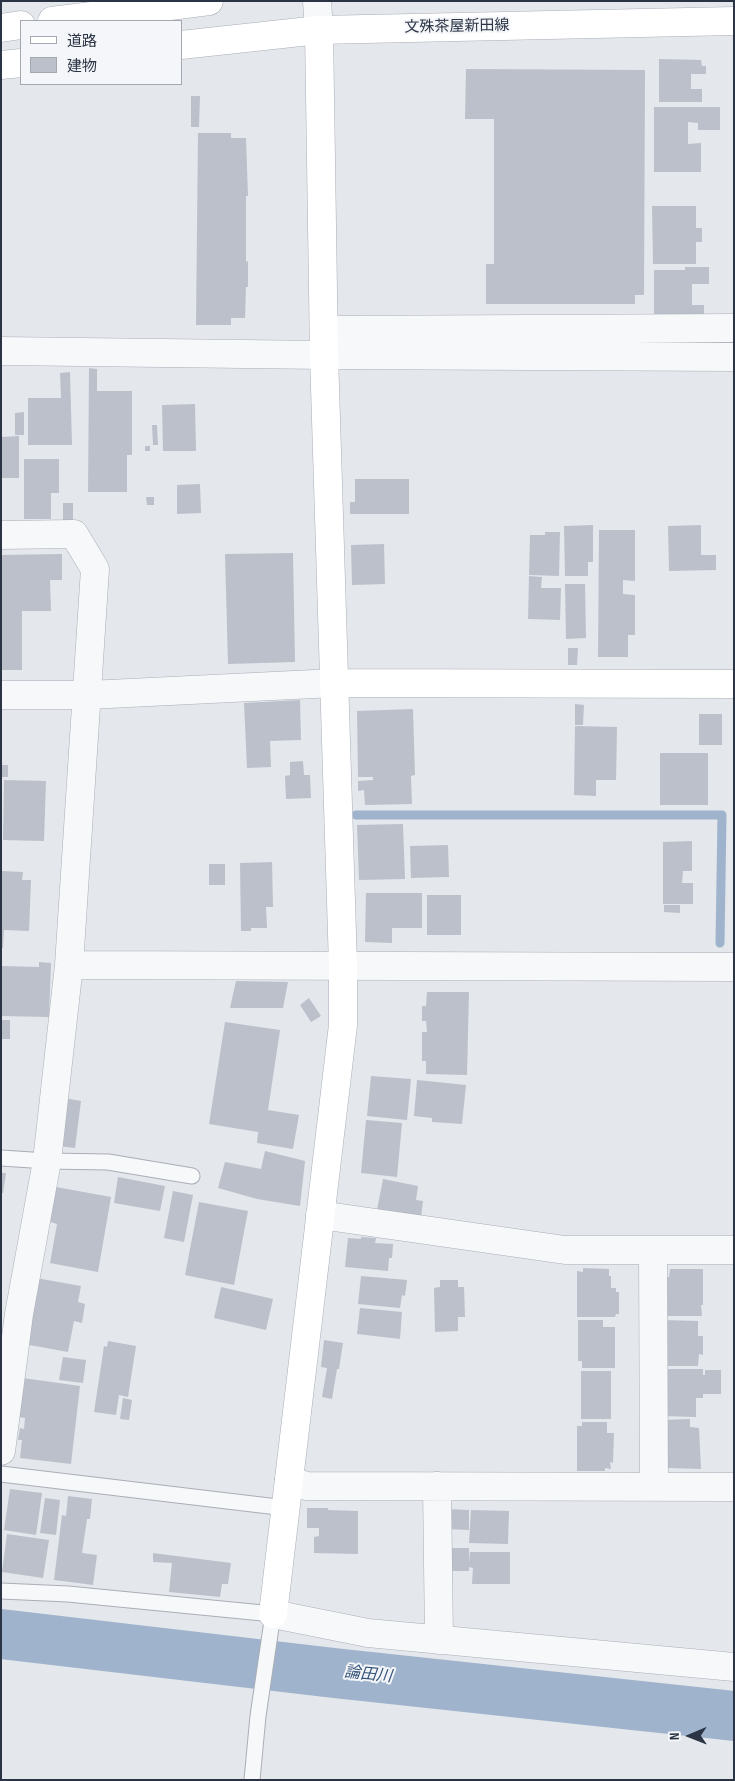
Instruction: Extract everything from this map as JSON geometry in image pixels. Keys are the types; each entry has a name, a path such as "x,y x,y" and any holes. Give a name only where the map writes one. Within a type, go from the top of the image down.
{"street":[{"path":"60,20 209,1"},
{"path":"317,1 324,343 343,966 343,1025 272,1621 368,1633 734,1667"},
{"name":"文殊茶屋新田線","path":"182,45 319,30 734,21"},
{"path":"1,28 20,25"},
{"path":"1,65 20,63"},
{"path":"1,351 324,343 734,328"},
{"path":"324,343 734,357"},
{"path":"1,535 74,534 95,569 69,965 47,1161 10,1314 1,1451"},
{"path":"1,695 88,695 335,683 734,684"},
{"path":"69,965 734,967"},
{"path":"320,1216 566,1250 734,1250"},
{"path":"653,1250 654,1486"},
{"path":"289,1480 306,1486 734,1487"},
{"path":"437,1486 439,1640"}],"lane":[{"path":"1,1158 108,1162 192,1176"},
{"path":"1,1474 286,1508"},
{"path":"1,1591 68,1594 272,1621 258,1716 252,1780"}],"building":[{"path":"659,59 701,60 702,66 706,66 706,74 691,74 691,89 702,89 702,102 659,102"},
{"path":"466,69 645,70 644,295 635,295 635,304 486,304 486,264 494,264 494,119 465,119"},
{"path":"191,96 200,96 199,127 191,127"},
{"path":"654,107 720,107 720,130 698,130 698,123 688,122 688,144 701,143 701,172 654,172"},
{"path":"198,133 231,133 231,138 246,138 248,196 246,196 246,262 248,261 248,287 246,287 245,318 231,318 231,325 196,325"},
{"path":"652,206 696,206 696,228 702,228 702,242 696,242 696,264 653,264"},
{"path":"685,267 709,267 709,284 692,284 692,305 704,305 704,319 654,319 654,270 685,270"},
{"path":"89,368 97,369 97,391 132,391 132,455 127,455 127,492 88,492"},
{"path":"70,372 72,445 28,445 28,398 61,398 60,373"},
{"path":"195,404 196,451 163,451 162,405"},
{"path":"24,412 24,435 15,435 15,413"},
{"path":"152,425 157,425 158,445 153,445"},
{"path":"19,436 19,478 1,478 1,437"},
{"path":"145,446 150,446 150,451 145,451"},
{"path":"24,459 59,459 59,493 51,493 51,519 24,519"},
{"path":"355,479 409,479 409,514 350,514 350,502 355,502"},
{"path":"200,484 201,513 177,514 177,485"},
{"path":"146,497 154,497 154,505 147,505"},
{"path":"63,503 73,503 73,522 63,522"},
{"path":"593,525 593,562 588,562 588,576 565,576 564,526"},
{"path":"701,525 701,555 716,555 716,570 669,571 668,526"},
{"path":"599,530 635,530 635,581 623,580 623,594 635,595 635,635 628,635 628,657 598,657"},
{"path":"545,532 560,532 559,576 529,575 530,535 545,535"},
{"path":"384,544 385,584 352,585 351,545"},
{"path":"293,553 295,662 228,664 225,554"},
{"path":"62,554 62,580 50,580 51,611 22,611 22,670 1,670 1,555"},
{"path":"529,576 542,577 541,588 561,588 560,620 528,619"},
{"path":"565,584 585,584 586,638 566,639"},
{"path":"568,648 578,648 577,665 568,665"},
{"path":"300,700 301,740 270,741 271,767 247,768 244,703"},
{"path":"575,704 584,705 583,725 575,725"},
{"path":"413,709 415,775 411,776 412,804 365,805 364,790 358,791 358,781 373,780 373,777 358,777 357,711"},
{"path":"699,714 722,714 722,745 699,745"},
{"path":"575,726 617,727 616,780 596,780 596,796 574,795"},
{"path":"660,753 708,753 708,805 660,805"},
{"path":"303,761 304,775 310,775 311,798 286,799 285,776 290,775 290,762"},
{"path":"1,765 8,765 8,777 1,777"},
{"path":"4,780 46,781 44,841 3,840"},
{"path":"403,824 405,879 359,880 357,825"},
{"path":"692,841 692,871 683,871 682,883 693,883 693,904 663,904 663,842"},
{"path":"448,845 449,877 411,878 410,846"},
{"path":"272,862 273,907 266,907 267,928 251,928 251,931 241,931 240,863"},
{"path":"209,864 225,864 225,885 209,885"},
{"path":"1,871 23,872 22,880 31,880 29,931 4,930 3,948 1,948"},
{"path":"366,893 422,893 422,928 392,928 392,943 365,942"},
{"path":"427,895 461,895 461,935 427,935"},
{"path":"664,905 680,905 680,913 664,912"},
{"path":"39,962 51,963 49,1017 1,1016 1,966 39,967"},
{"path":"236,981 288,982 283,1008 230,1008"},
{"path":"427,992 469,992 467,1075 426,1074 426,1061 422,1061 422,1032 427,1032 426,1021 422,1021 422,1006 426,1006"},
{"path":"309,998 321,1016 311,1022 300,1005"},
{"path":"1,1020 10,1020 10,1039 1,1039"},
{"path":"225,1022 280,1030 268,1110 299,1115 293,1149 257,1143 258,1132 209,1124"},
{"path":"371,1076 411,1079 407,1120 367,1116"},
{"path":"417,1080 466,1085 462,1124 432,1122 432,1118 414,1116"},
{"path":"64,1098 81,1101 75,1148 58,1146"},
{"path":"366,1120 402,1123 397,1177 361,1173"},
{"path":"265,1151 305,1161 300,1206 257,1199 218,1188 225,1162 261,1169"},
{"path":"1,1173 6,1173 3,1193 1,1193"},
{"path":"118,1177 165,1186 160,1211 114,1203"},
{"path":"383,1179 418,1186 416,1200 423,1201 421,1218 377,1210"},
{"path":"56,1187 111,1197 98,1272 50,1263 57,1224 50,1222"},
{"path":"173,1191 193,1195 184,1242 164,1238"},
{"path":"199,1202 248,1211 234,1285 185,1275"},
{"path":"361,1237 376,1238 375,1243 393,1244 392,1258 389,1258 388,1271 345,1267 348,1238 361,1239"},
{"path":"583,1268 609,1269 611,1288 616,1288 616,1292 619,1292 619,1314 616,1314 615,1317 577,1317 577,1271 583,1272"},
{"path":"670,1269 703,1269 702,1316 665,1316 665,1277 669,1277"},
{"path":"361,1276 407,1280 405,1296 402,1295 400,1308 358,1304"},
{"path":"36,1278 81,1286 78,1302 85,1304 82,1323 74,1321 68,1352 24,1344"},
{"path":"440,1280 458,1280 458,1287 464,1287 465,1317 458,1317 458,1331 435,1332 434,1288 440,1287"},
{"path":"221,1287 273,1299 266,1330 214,1318"},
{"path":"360,1308 402,1312 400,1339 357,1334"},
{"path":"578,1320 603,1320 603,1327 615,1327 615,1368 582,1368 582,1361 578,1361"},
{"path":"663,1320 698,1321 698,1336 703,1336 703,1355 699,1354 698,1366 663,1366"},
{"path":"324,1340 343,1343 332,1399 322,1397 327,1368 321,1367"},
{"path":"108,1341 136,1346 128,1397 119,1395 116,1415 94,1412 104,1346 107,1347"},
{"path":"63,1357 86,1360 83,1383 59,1380"},
{"path":"663,1369 703,1369 703,1375 705,1375 705,1370 721,1370 721,1394 703,1394 703,1398 696,1398 696,1417 663,1416"},
{"path":"581,1371 611,1371 611,1419 581,1419"},
{"path":"23,1378 80,1386 71,1464 20,1458 22,1440 18,1440 20,1428 24,1429 25,1418 18,1417"},
{"path":"123,1398 132,1400 129,1420 120,1419"},
{"path":"690,1419 690,1427 699,1428 701,1469 667,1468 663,1420"},
{"path":"582,1422 607,1422 607,1433 614,1433 613,1463 610,1462 611,1469 605,1468 605,1471 577,1471 577,1426 582,1426"},
{"path":"10,1489 42,1493 36,1535 4,1530"},
{"path":"68,1496 92,1499 90,1519 87,1519 82,1553 97,1555 93,1585 54,1580 62,1515 66,1516"},
{"path":"45,1498 60,1500 56,1535 40,1533"},
{"path":"307,1508 358,1511 358,1554 314,1553 314,1537 319,1536 319,1528 307,1528"},
{"path":"445,1509 469,1510 469,1530 444,1529"},
{"path":"471,1510 509,1511 508,1544 469,1543"},
{"path":"7,1534 49,1540 43,1578 2,1572"},
{"path":"445,1548 469,1548 469,1563 470,1552 510,1552 510,1584 472,1584 473,1568 469,1567 469,1571 446,1571"},
{"path":"153,1553 231,1563 228,1584 222,1584 220,1597 169,1592 172,1563 153,1562"}],"waterway":[{"path":"356,815 722,815 720,943"},
{"name":"論田川","path":"1,1634 334,1673 734,1716"}]}
